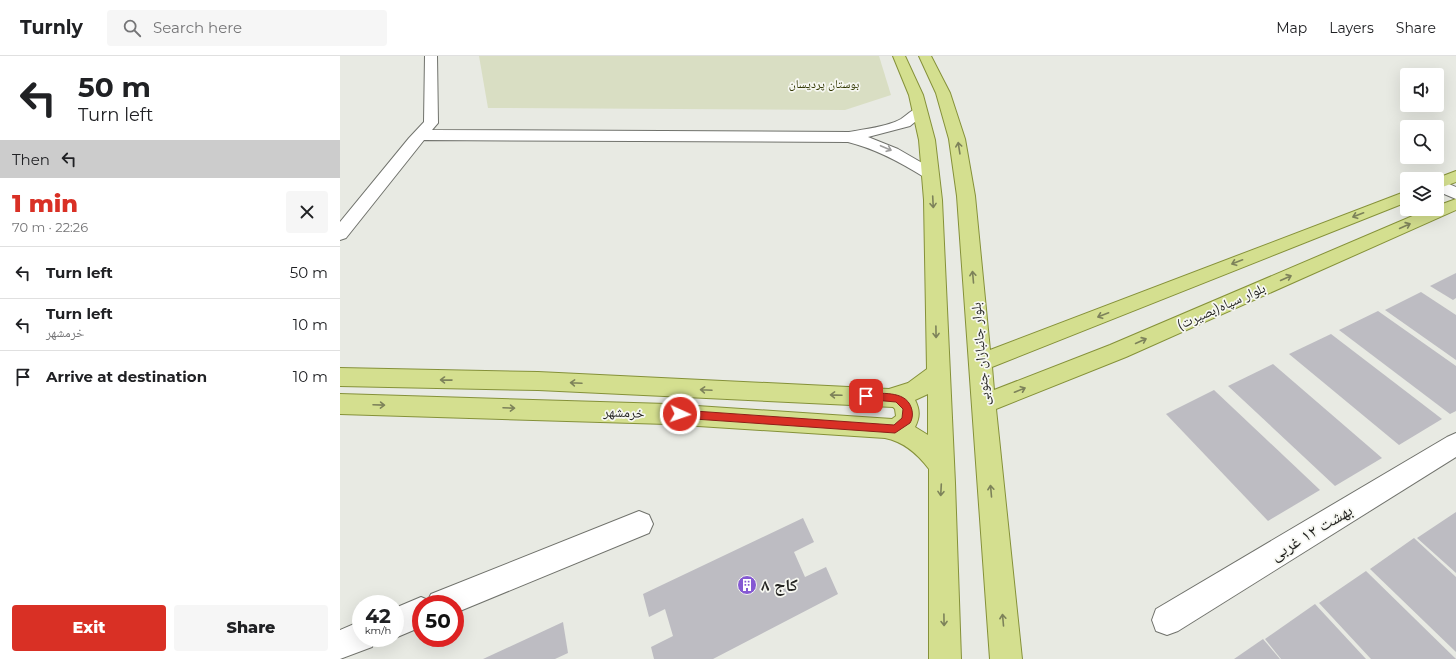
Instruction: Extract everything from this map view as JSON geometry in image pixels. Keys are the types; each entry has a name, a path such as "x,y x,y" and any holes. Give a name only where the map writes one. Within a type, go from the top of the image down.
{"main road":[{"path":"899,56 916,95 927,140 933,200 945,659"},
{"name":"بلوار جانبازان جنوبی","path":"925,56 943,93 957,140 966,196 1006,659"},
{"path":"1444,181 1456,176"},
{"path":"980,363 1400,199"},
{"name":"بلوار سپاه(بصیرت)","path":"984,404 1118,351 1456,204"},
{"name":"خرمشهر","path":"340,377 538,381 879,398 895,397 909,393 937,373"},
{"path":"895,397 905,404 908,415 907,420 897,429"},
{"name":"خرمشهر","path":"340,404 667,414 897,429 915,438 926,446 941,465"}],"street":[{"path":"340,234 431,123 431,56"},
{"path":"849,137 905,123 920,112"},
{"path":"420,135 849,137 871,142 889,150 930,174"},
{"path":"1444,188 1456,194"},
{"name":"بهشت ۱۲ غربی","path":"1167,620 1456,444"},
{"path":"463,595 639,524"},
{"path":"340,645 352,640"}],"green space":[{"name":"بوستان پردیسان","path":"479,56 879,56 891,95 845,110 488,108"}],"building":[{"path":"1456,273 1456,298 1453,300 1430,286"},
{"path":"1421,292 1456,315 1456,360 1385,310"},
{"path":"1378,311 1456,366 1456,411 1450,414 1339,330"},
{"path":"1331,334 1442,419 1399,445 1289,354"},
{"path":"1273,364 1382,458 1335,486 1228,386"},
{"path":"1214,390 1320,490 1268,521 1166,414"},
{"path":"1456,512 1456,573 1417,538"},
{"name":"کاج ۸","path":"803,518 814,542 794,552 805,577 826,567 838,594 713,659 654,659 651,647 673,636 665,609 649,617 643,594"},
{"path":"1414,538 1456,577 1456,652 1370,569"},
{"path":"1366,571 1456,659 1371,659 1319,603"},
{"path":"1315,604 1366,659 1281,659 1265,639"},
{"path":"563,622 568,653 555,659 483,659"},
{"path":"1263,639 1280,659 1234,659"}],"place":[{"name":"کاج ۸","path":"747,585"}],"route":[{"path":"680,414 895,429 907,420 908,409 903,402 895,397 879,398 866,396"}]}
